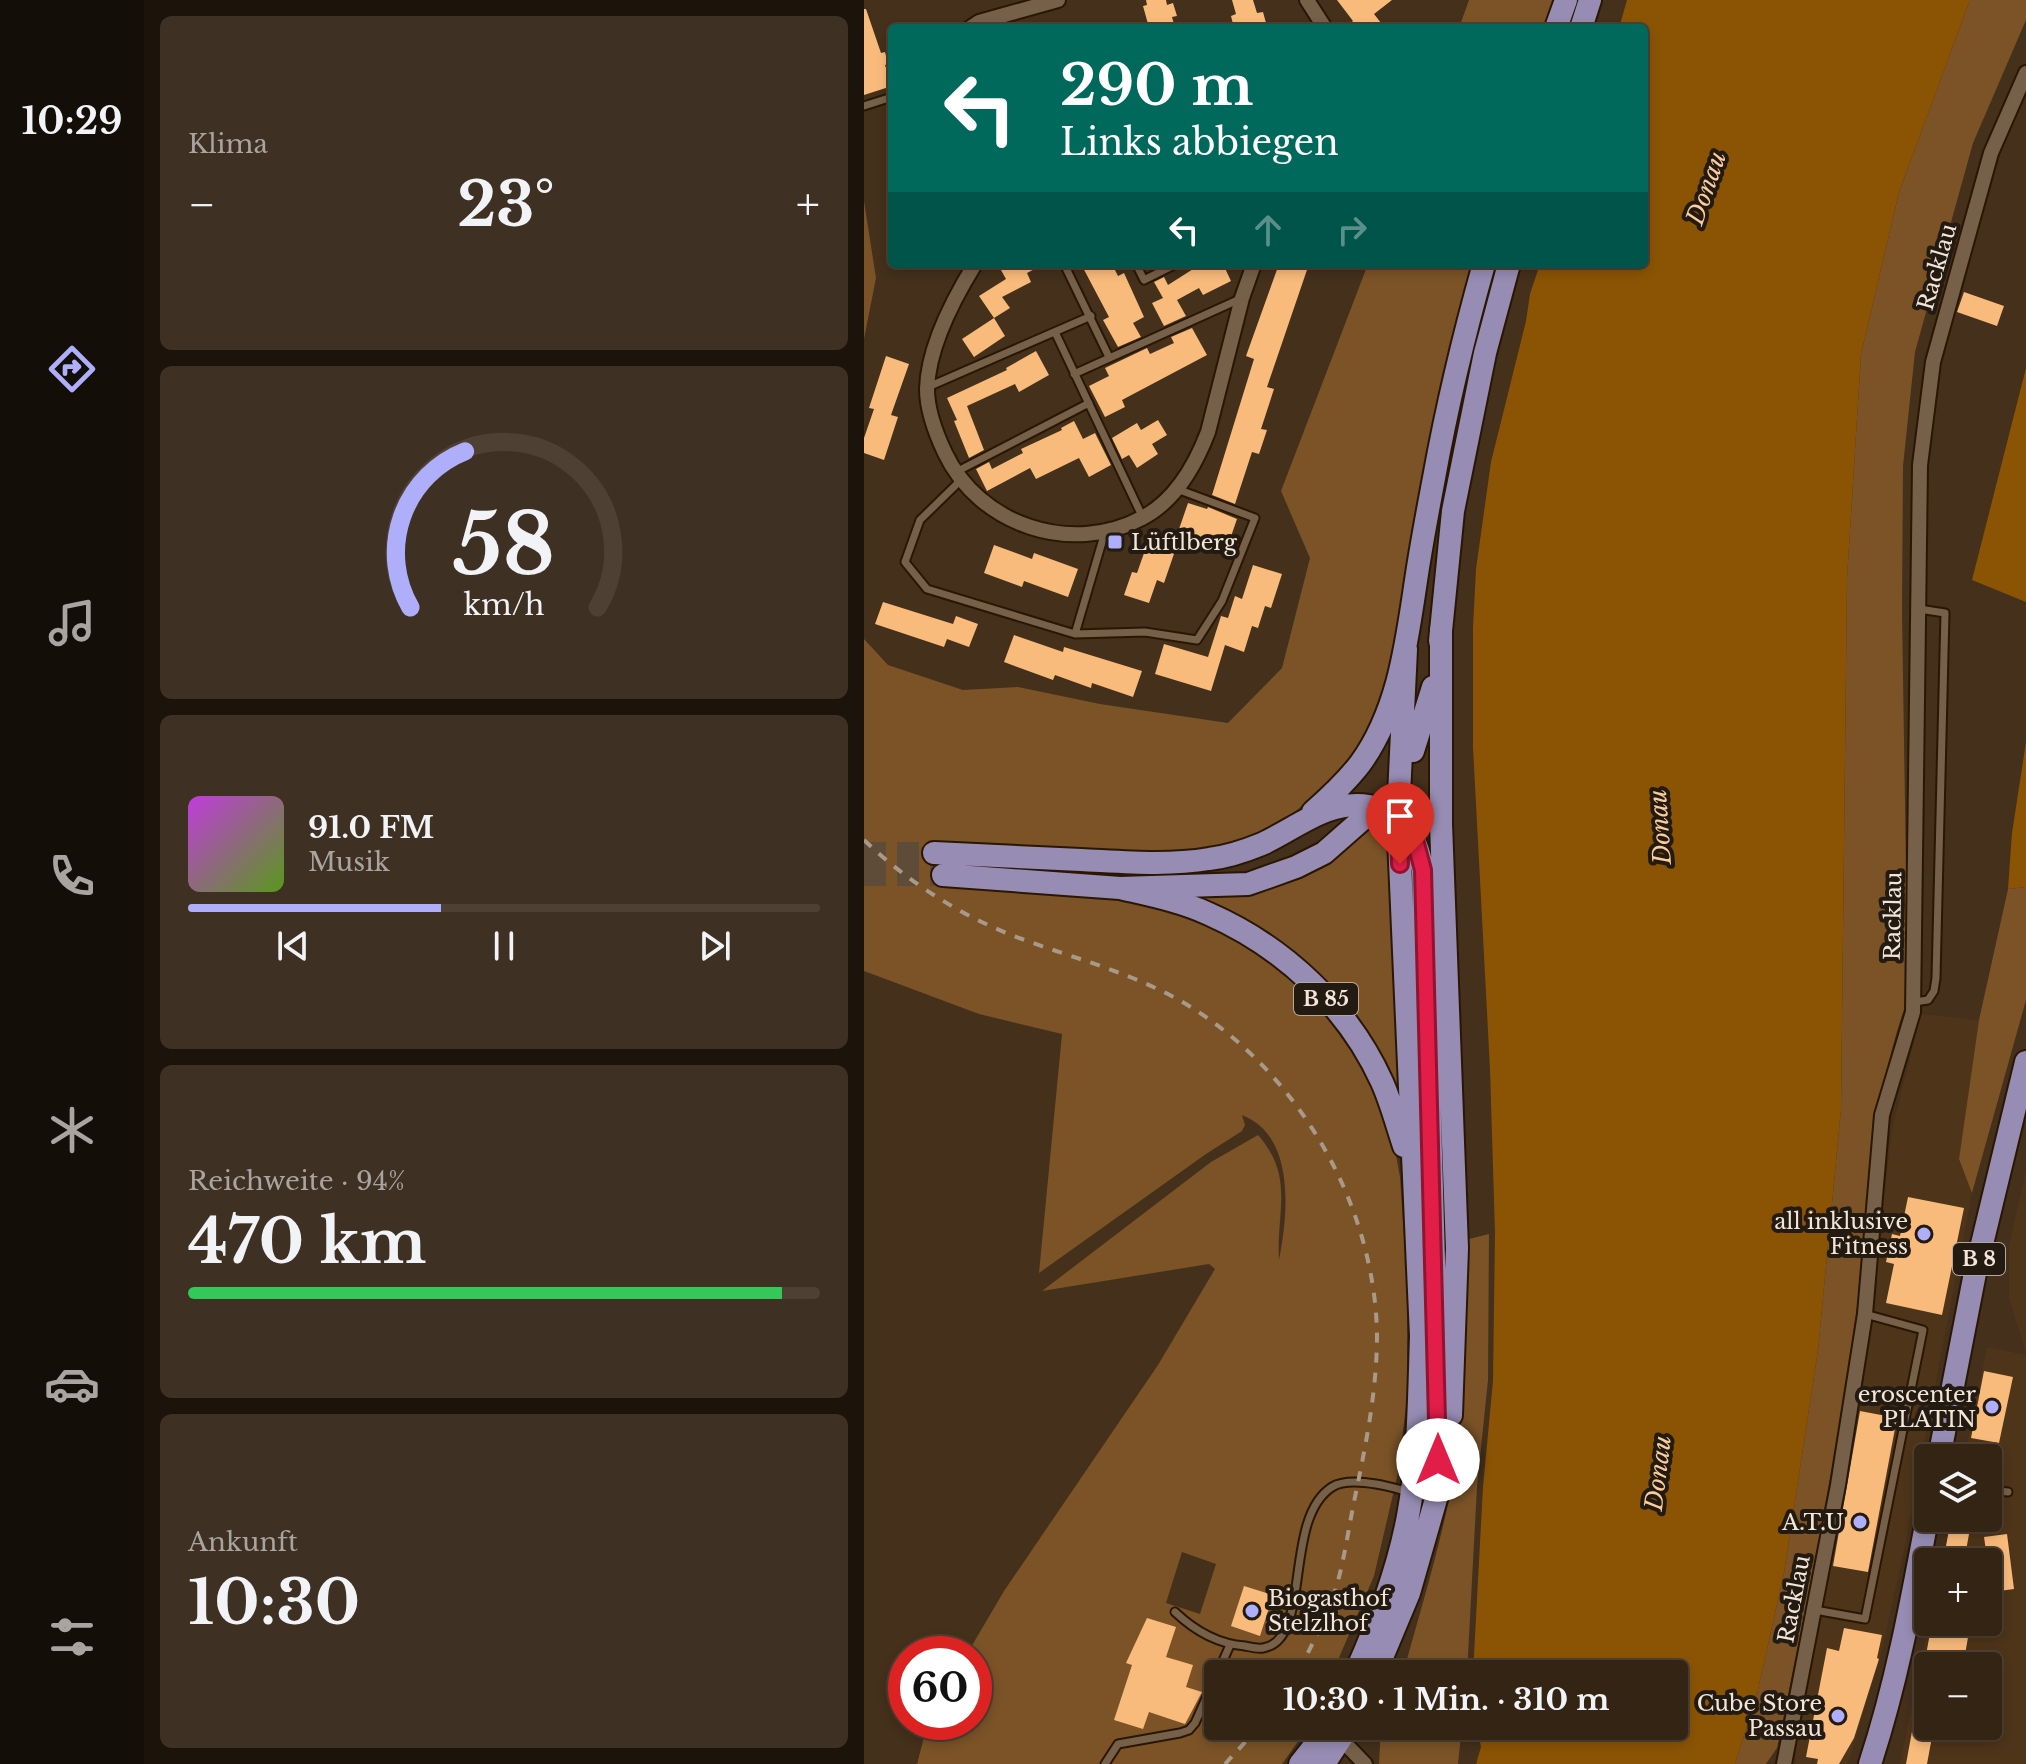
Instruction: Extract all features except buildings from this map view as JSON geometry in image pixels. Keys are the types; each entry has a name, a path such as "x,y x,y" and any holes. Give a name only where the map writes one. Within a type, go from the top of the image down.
{"main road":[{"path":"1557,24 1566,0"},
{"path":"1582,24 1590,0"},
{"path":"1303,820 1342,786 1374,742 1393,698 1406,649 1437,462 1455,375 1483,268"},
{"path":"1413,751 1431,698 1456,496 1485,353 1508,268"},
{"path":"1381,1660 1409,1593 1436,1499 1452,1405 1457,1248 1441,824 1441,629"},
{"path":"1361,1660 1392,1580 1408,1516 1419,1410 1421,1336 1398,816 1406,649"},
{"path":"934,853 1117,862 1192,862 1234,854 1261,844 1329,809 1359,805 1373,806 1398,816 1414,836 1423,870 1438,1403 1436,1499"},
{"name":"B 85","path":"943,875 1120,888 1248,884 1324,853 1365,817"},
{"name":"B 85","path":"1120,888 1209,913 1271,948 1323,995 1346,1021 1383,1084 1405,1149 1415,1215"},
{"name":"B 8","path":"1942,1444 1975,1273 2026,1062"},
{"path":"1870,1764 1887,1712 1907,1630 1925,1532"},
{"path":"1300,1764 1325,1740"},
{"path":"1324,1764 1333,1740"}],"street":[{"path":"976,24 1058,0"},
{"path":"1307,0 1322,24"},
{"name":"Racklau","path":"1784,1764 1838,1485 1865,1314 1882,1115 1913,1012 1920,465 1933,362 1991,153 2026,73"},
{"path":"973,268 947,316 929,371 927,387 934,425 957,477 979,500 1034,530 1076,535 1105,532 1143,518 1177,489 1200,452 1208,432 1253,268"},
{"path":"1346,1740 1365,1764"}],"lane":[{"path":"864,106 888,98"},
{"path":"1066,268 1109,357"},
{"path":"1138,268 1144,280 1168,268"},
{"path":"1074,374 1242,298"},
{"path":"927,387 1091,316"},
{"path":"1055,332 1143,518"},
{"path":"1089,403 957,477 920,520 905,562 927,589 1075,634 1145,632 1197,640 1222,601 1255,518 1177,489"},
{"path":"1075,634 1105,532"},
{"path":"1914,1002 1928,1000 1934,991 1936,978 1945,613 1919,609"},
{"path":"1815,1610 1865,1619 1923,1330 1865,1314"},
{"path":"1175,1612 1193,1629 1230,1645 1263,1648 1274,1643 1286,1626 1295,1605 1303,1529 1316,1503 1333,1487 1345,1482 1391,1487 1436,1499"},
{"path":"2002,1491 2008,1492"},
{"path":"1105,1764 1118,1744 1189,1730 1230,1645"}],"shaded area":[{"path":"1469,0 1554,0 1545,24 1460,24"},
{"path":"1970,0 2026,0 2026,20 1973,143 1915,352 1903,466 1908,998 1895,1037 1879,1115 1856,1314 1839,1423 1777,1748 1766,1764 1735,1764 1757,1694 1784,1573 1818,1350 1841,1109 1847,578 1861,354 1899,192"},
{"path":"864,201 876,278 864,339"},
{"path":"1366,268 1474,268 1446,369 1416,506 1401,610 1385,683 1368,727 1352,755 1331,781 1297,810 1266,830 1230,846 1195,853 1132,853 933,841 942,884 1066,890 1168,905 1269,954 1309,993 1367,1073 1393,1138 1400,1177 1407,1281 1407,1397 1398,1473 1374,1576 1338,1660 1204,1660 1204,1740 1299,1740 1282,1764 917,1764 923,1740 992,1740 992,1636 978,1636 1004,1591 1158,1365 1215,1269 1209,1264 1042,1291 1211,1162 1258,1135 1269,1150 1280,1180 1279,1260 1285,1199 1280,1158 1272,1140 1259,1125 1242,1115 1245,1125 1242,1131 1039,1273 1062,1034 979,1014 864,971 864,639 888,665 963,690 1018,687 1100,704 1228,723 1282,668 1310,558 1281,491","holes":["1182,1552 1216,1564 1200,1614 1166,1603"]},
{"path":"1377,819 1392,824 1404,1121 1348,1011 1190,895 1339,851"},
{"path":"2026,887 2026,1000 1972,1193 1959,1159 1979,1020 2008,889"},
{"path":"1921,1014 1979,1020 1959,1159 1972,1193 1924,1444 1914,1444 1914,1497 1881,1654 1848,1764 1796,1764 1796,1747 1817,1621 1866,1349 1892,1129"},
{"path":"2026,1171 2026,1353 2009,1298 2009,1245"},
{"path":"1489,1234 1488,1380 1477,1487 1468,1660 1407,1660 1442,1532 1457,1454 1465,1362 1469,1239"},
{"path":"1987,1347 2026,1355 2026,1764 1900,1764 1914,1695 1914,1740 2002,1740 2002,1652 1923,1652 1926,1636 2002,1636 2002,1548 1945,1548 1948,1532 2002,1532 2002,1444 1967,1444"},
{"path":"1380,1740 1461,1740 1458,1764 1379,1764"}],"water":[{"name":"Donau","path":"1627,0 1970,0 1899,192 1861,354 1847,578 1841,1109 1818,1350 1784,1573 1757,1694 1735,1764 1476,1764 1480,1740 1688,1740 1688,1660 1474,1660 1483,1487 1493,1381 1495,1233 1490,1069 1473,747 1476,569 1491,462 1539,268 1648,268 1648,24 1620,24"},
{"path":"2026,368 2026,602 1972,580"},
{"path":"2026,742 2026,887 2008,889 2012,833"}],"tunnel":[{"path":"864,853 934,853"},
{"path":"864,875 943,875"}],"railway":[{"path":"864,840 918,885 979,921 1122,974 1179,1000 1221,1028 1259,1061 1292,1100 1321,1142 1344,1188 1362,1236 1373,1285 1377,1356 1367,1437 1340,1573 1325,1617 1304,1660"},
{"path":"1225,1764 1247,1740"}],"place":[{"name":"Lüftlberg","path":"1115,542"},
{"name":"all inklusive Fitness","path":"1924,1234"},
{"name":"eroscenter PLATIN","path":"1992,1407"},
{"name":"A.T.U","path":"1860,1522"},
{"name":"Biogasthof Stelzlhof","path":"1252,1611"},
{"name":"Cube Store Passau","path":"1838,1716"}],"route":[{"path":"1400,864 1398,816 1414,836 1423,870 1438,1460"}]}
